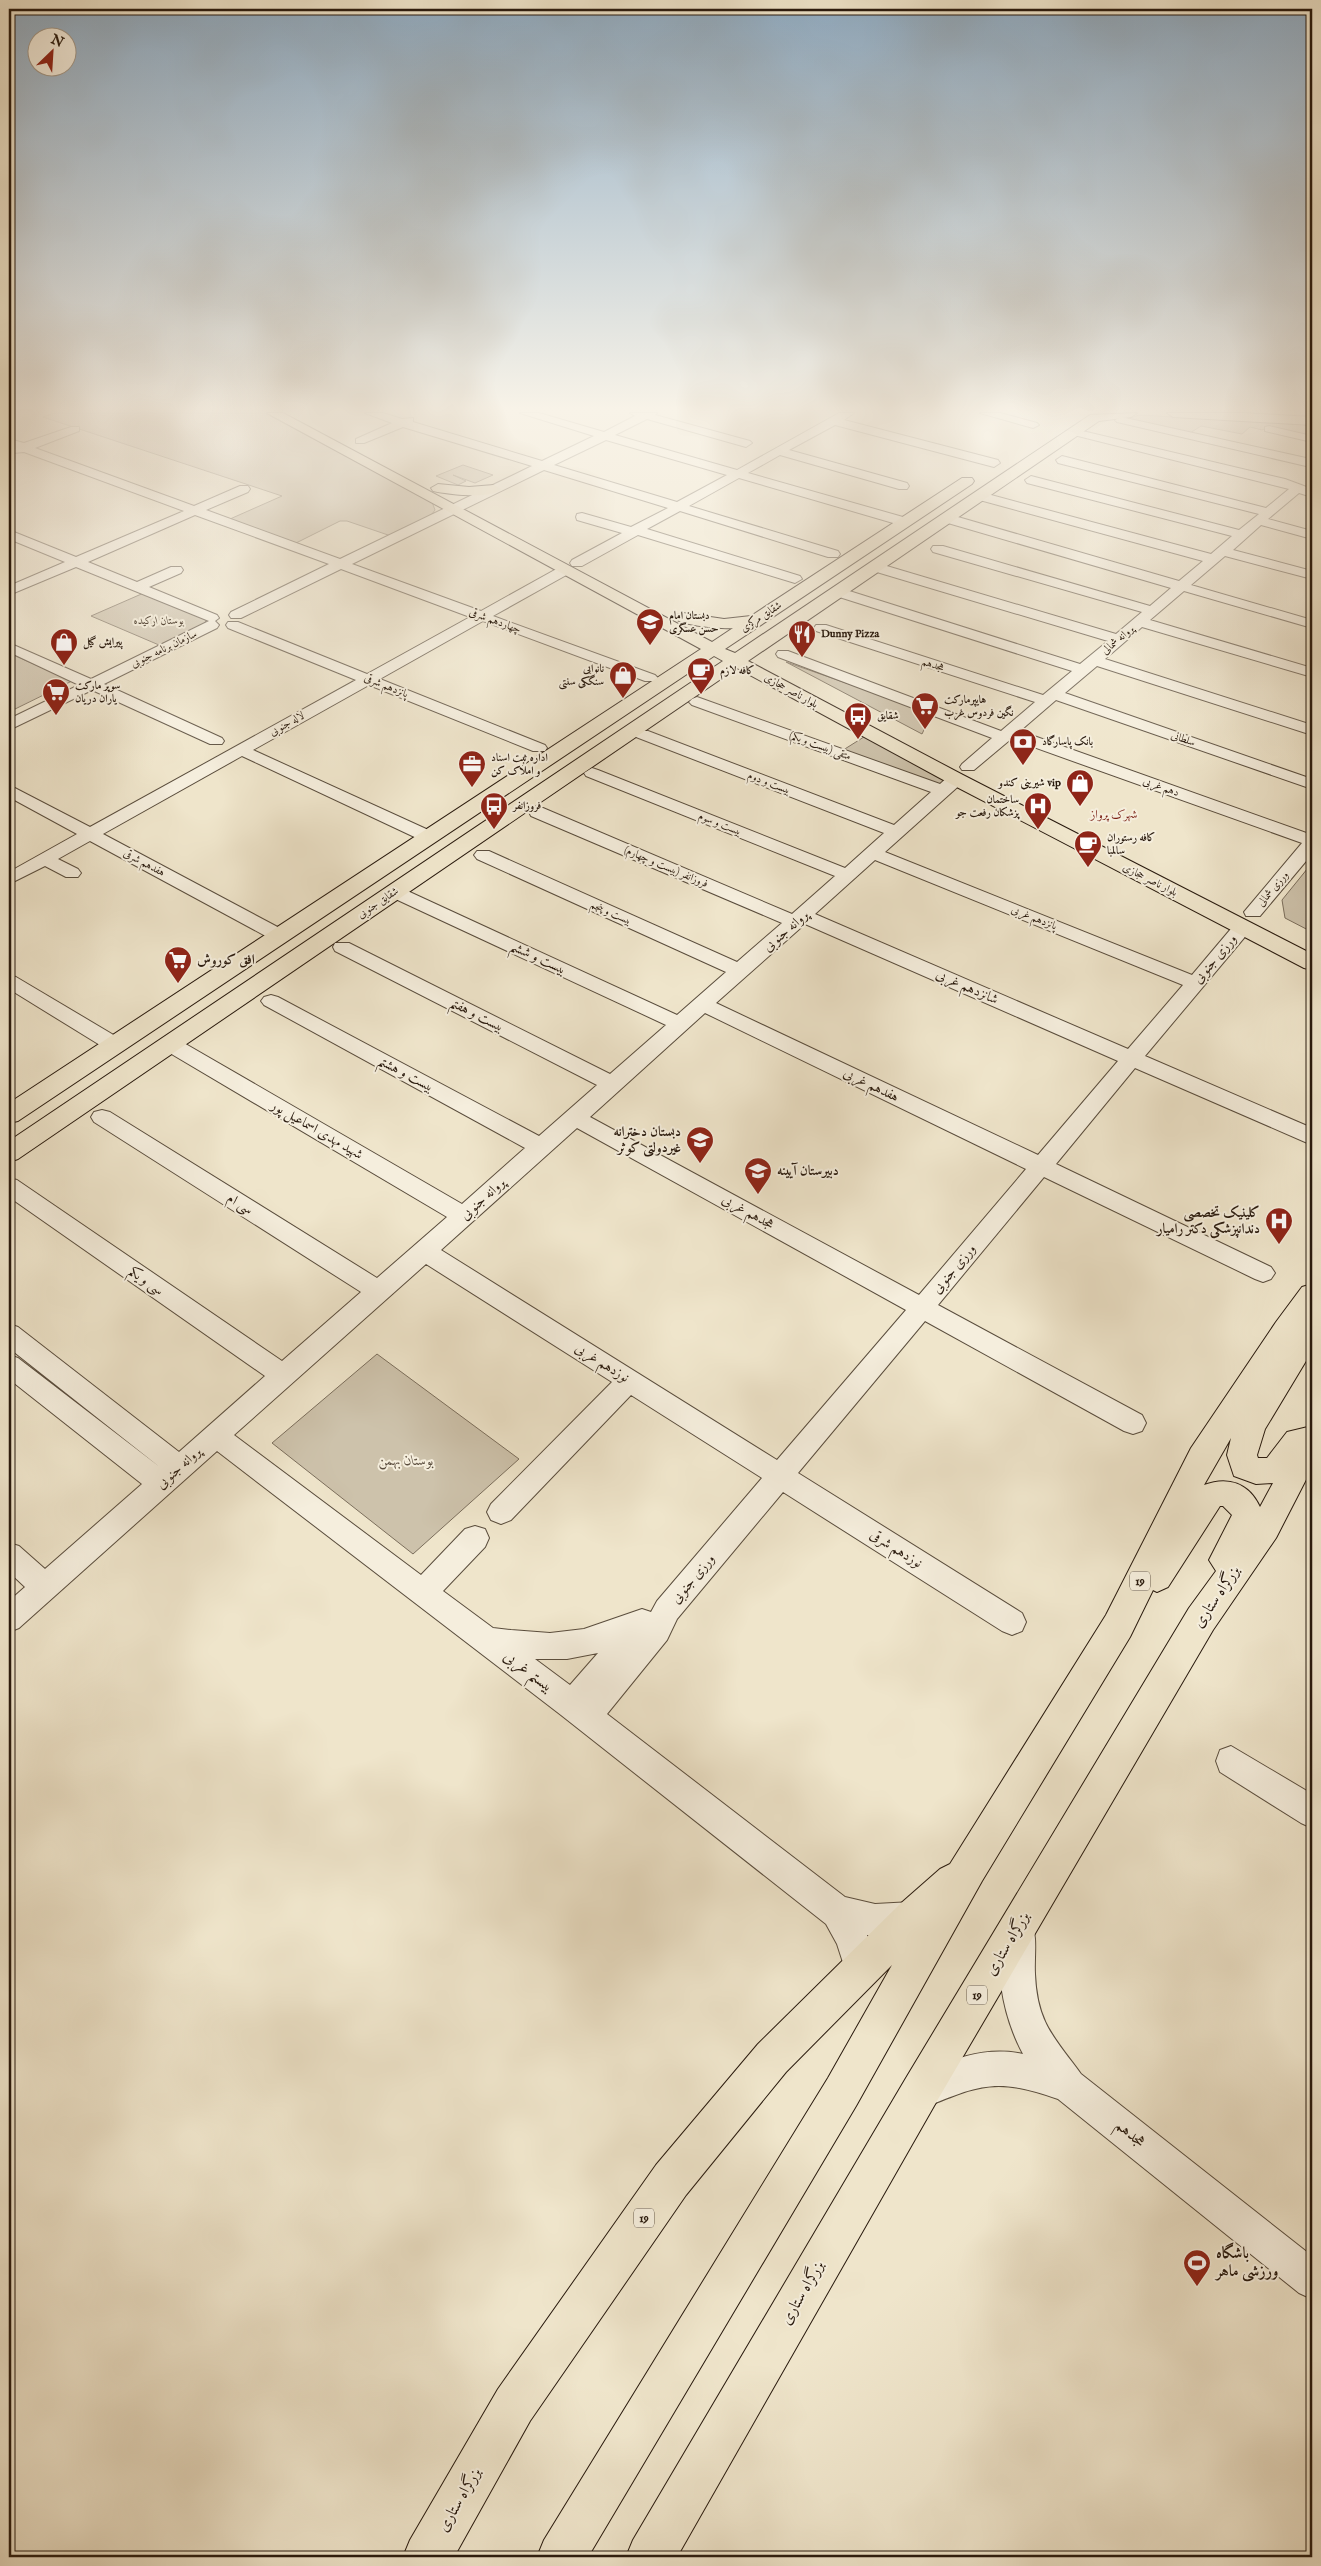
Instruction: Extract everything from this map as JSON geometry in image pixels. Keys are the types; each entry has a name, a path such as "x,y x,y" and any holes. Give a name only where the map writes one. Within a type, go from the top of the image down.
{"main road":[{"name":"بلوار ناصر حجازی","path":"509,533 720,644 956,779"},
{"name":"شقایق مرکزی","path":"720,644 889,533"},
{"name":"شقایق مرکزی","path":"742,657 925,533"},
{"path":"685,668 694,652 685,626 755,621"},
{"name":"شقایق جنوبی","path":"9,1115 720,644"},
{"name":"بلوار ناصر حجازی","path":"742,657 794,693 956,779 1248,920 1312,942"},
{"name":"شقایق جنوبی","path":"9,1153 395,892 698,694 742,657"},
{"path":"698,694 736,681 753,682 794,693"},
{"name":"بلوار ناصر حجازی","path":"1248,920 1312,963"},
{"name":"بزرگراه ستاری","path":"561,2557 842,2092 969,1868 1118,1626 1202,1457 1286,1330 1312,1295"},
{"path":"1312,1309 1299,1350 1255,1420 1242,1446 1241,1461 1245,1467 1263,1473 1279,1468 1312,1422"},
{"name":"بزرگراه ستاری","path":"650,2557 920,2092 1201,1619 1265,1528 1312,1438"},
{"path":"1118,1626 1139,1604 1179,1546 1210,1496 1217,1492 1228,1494 1244,1505 1248,1514 1215,1582 1201,1619"},
{"name":"بزرگراه ستاری","path":"427,2557 514,2405 671,2180 772,2058 912,1918 969,1868"}],"street":[{"path":"9,592 147,533"},
{"name":"چهاردهم شرقی","path":"252,533 650,678"},
{"path":"9,534 138,587 220,627 406,533"},
{"name":"لاله جنوبی","path":"9,879 631,533"},
{"path":"640,533 795,579"},
{"path":"763,533 833,554"},
{"path":"997,533 1312,624"},
{"path":"1128,533 1218,555 1312,575"},
{"path":"1233,533 1242,535"},
{"name":"پروانه شمالی","path":"956,779 1245,533"},
{"path":"938,549 1152,611"},
{"path":"875,567 1118,640"},
{"path":"138,587 176,570"},
{"path":"838,592 1312,730"},
{"name":"پانزدهم شرقی","path":"235,620 368,679 539,748"},
{"name":"سازمان برنامه جنوبی","path":"9,725 212,622"},
{"path":"1140,622 1312,673"},
{"name":"هجدهم","path":"821,628 1050,698"},
{"path":"9,647 216,741"},
{"name":"دهم غربی","path":"783,654 1312,842"},
{"name":"متقی (بیست و یکم)","path":"698,694 956,779"},
{"name":"سلطانی","path":"1050,698 1312,784"},
{"name":"بیست و دوم","path":"642,734 897,832"},
{"path":"241,750 429,837"},
{"name":"بیست و سوم","path":"592,772 848,876"},
{"name":"پروانه جنوبی","path":"9,1619 956,779"},
{"name":"هفدهم شرقی","path":"9,790 280,936"},
{"name":"فروزانفر (بیست و چهارم)","path":"537,812 799,919"},
{"name":"ورزی شمالی","path":"1248,920 1312,842"},
{"name":"پانزدهم غربی","path":"873,853 1196,983"},
{"name":"بیست و پنجم","path":"483,855 740,971"},
{"path":"45,859 72,873"},
{"name":"بیست و ششم","path":"395,892 680,1024"},
{"name":"شانزدهم غربی","path":"799,919 1312,1137"},
{"name":"ورزی جنوبی","path":"579,1711 657,1631 654,1616 780,1476 1248,920"},
{"name":"بیست و هفتم","path":"342,947 613,1084"},
{"path":"9,982 115,1045"},
{"name":"بیست و هشتم","path":"271,1001 541,1147"},
{"name":"هفدهم غربی","path":"703,1004 1040,1167"},
{"name":"شهید مهدی اسماعیل پور","path":"170,1044 464,1216"},
{"name":"سی ام","path":"102,1117 378,1292"},
{"name":"هجدهم غربی","path":"575,1118 1133,1423"},
{"path":"1040,1167 1263,1273"},
{"name":"سی و یکم","path":"9,1186 284,1376"},
{"name":"نوزدهم غربی","path":"424,1251 780,1476"},
{"path":"9,1334 171,1476"},
{"path":"9,1365 171,1476"},
{"path":"501,1512 630,1380"},
{"name":"بیستم غربی","path":"216,1436 488,1641 838,1912"},
{"name":"نوزدهم شرقی","path":"780,1476 1012,1622"},
{"path":"423,1592 475,1538"},
{"path":"9,1555 46,1587"},
{"path":"488,1641 556,1647 582,1644 611,1637 654,1616"},
{"path":"1231,1761 1312,1812"},
{"path":"838,1912 875,1920 912,1918"},
{"path":"838,1912 852,1940 861,1969"},
{"path":"1019,1924 1017,1965 1021,2006 1032,2035 1069,2086"},
{"name":"هجدهم","path":"920,2092 965,2072 1003,2068 1028,2071 1069,2086 1312,2280"}],"green space":[{"path":"268,533 317,533 296,543"},
{"path":"381,533 397,533 391,536"},
{"name":"بوستان ارکیده","path":"146,592 207,618 204,625 159,645 91,616"},
{"path":"9,653 72,681 9,712"},
{"path":"786,662 932,713 922,734"},
{"path":"867,735 951,777 936,788 840,752"},
{"path":"1312,863 1312,932 1285,918 1282,900"},
{"name":"بوستان بهمن","path":"377,1354 519,1459 413,1554 272,1443"}],"place":[{"name":"دبستان امام حسن عسگری","path":"650,646"},
{"name":"Dunny Pizza","path":"802,658"},
{"name":"پیرایش گیل","path":"64,666"},
{"name":"کافه لازم","path":"701,695"},
{"name":"نانوایی سنگکی سنتی","path":"623,699"},
{"name":"سوپر مارکت یاران دریان","path":"56,716"},
{"name":"هایپرمارکت نگین فردوس غرب","path":"925,730"},
{"name":"شقایق","path":"858,740"},
{"name":"بانک پاسارگاد","path":"1023,766"},
{"name":"اداره ثبت اسناد و املاک کن","path":"472,788"},
{"name":"شیرینی کندو vip","path":"1080,807"},
{"name":"فروزانفر","path":"494,830"},
{"name":"ساختمان پزشكان رفعت جو","path":"1038,830"},
{"name":"کافه رستوران سالمبا","path":"1088,868"},
{"name":"افق کوروش","path":"178,984"},
{"name":"دبستان دخترانه غیردولتی کوثر","path":"700,1164"},
{"name":"دبیرستان آیینه","path":"758,1195"},
{"name":"کلینیک تخصصی دندانپزشکی دکتر رامیار","path":"1279,1245"},
{"name":"باشگاه ورزشی ماهر","path":"1197,2287"}],"district":[{"name":"شهرک پرواز","path":"1114,814"}]}
